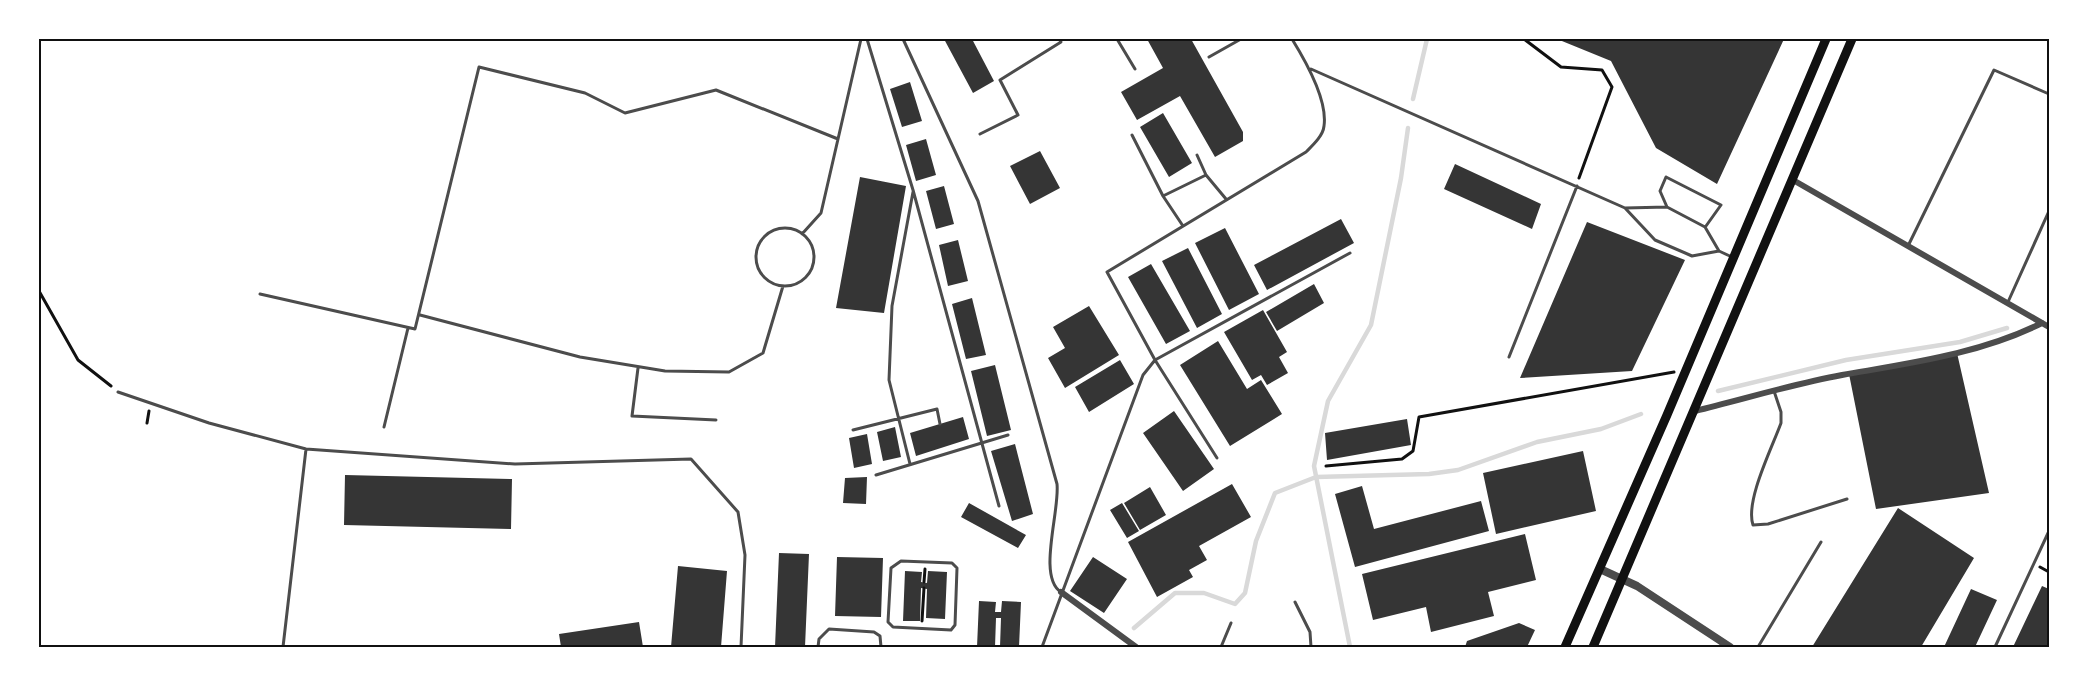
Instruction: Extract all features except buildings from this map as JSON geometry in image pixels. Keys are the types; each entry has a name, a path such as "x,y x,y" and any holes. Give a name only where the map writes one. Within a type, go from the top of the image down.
{"main road":[{"path":"1564,647 1667,415 1826,39"},
{"path":"1593,647 1624,581 1852,39"}],"street":[{"path":"1793,180 2049,327"},
{"path":"1695,411 1774,391 1975,349 2016,336 2042,323"},
{"path":"1600,569 1637,586 1730,647"},
{"path":"1061,592 1136,647"}],"lane":[{"path":"802,234 821,213 861,39"},
{"path":"867,39 913,190 999,506"},
{"path":"903,39 978,201 1057,484 1058,497 1048,571 1054,588 1061,592"},
{"path":"980,134 1018,115 1000,80 1061,42 1059,39"},
{"path":"1117,39 1135,69"},
{"path":"1209,57 1241,39"},
{"path":"1217,458 1155,360 1107,272 1306,152 1319,138 1324,125 1322,107 1311,69 1292,39"},
{"path":"260,294 415,329 479,67 585,93 625,113 716,90 838,139"},
{"path":"1311,69 1625,208 1655,240 1692,256 1719,251 1733,257"},
{"path":"1908,246 1994,70 2049,94"},
{"path":"1132,135 1163,196 1183,226"},
{"path":"1197,155 1206,175 1226,199"},
{"path":"1163,196 1206,175"},
{"path":"1667,207 1660,191 1666,177 1721,205 1705,227"},
{"path":"1509,357 1577,186"},
{"path":"910,464 889,380 892,306 913,190"},
{"path":"1625,208 1667,207 1705,227 1719,251"},
{"path":"2008,304 2049,211"},
{"path":"783,228 802,234 812,248 812,267 801,281 783,286 766,279 757,263 759,244 765,236 783,228"},
{"path":"1042,647 1143,375 1155,360 1350,253"},
{"path":"419,315 580,357 638,368 729,372 763,353 783,286"},
{"path":"384,427 408,328"},
{"path":"638,368 632,416 716,420"},
{"path":"1774,391 1781,412 1781,423 1754,497 1750,514 1754,525 1768,524 1847,499"},
{"path":"118,392 208,423 306,449 515,464 691,459 738,512 745,555 741,647"},
{"path":"853,430 937,409 940,424"},
{"path":"876,475 1008,435"},
{"path":"283,647 306,449"},
{"path":"1995,647 2049,531"},
{"path":"1758,647 1821,542"},
{"path":"901,561 952,563 958,574 955,625 951,630 922,629 893,627 888,622 891,568 901,561"},
{"path":"1295,602 1310,632 1311,647"},
{"path":"1221,647 1231,623"},
{"path":"818,647 819,639 829,629 874,632 880,636 880,647"}],"path":[{"path":"1524,39 1561,68 1602,70 1612,87 1577,186"},
{"path":"39,291 78,360 118,392"},
{"path":"1326,466 1402,459 1413,451 1419,417 1684,371"},
{"path":"922,629 924,588"}],"waterway":[{"path":"1413,99 1427,39"},
{"path":"1350,647 1314,466 1328,401 1371,325 1401,178 1408,128"},
{"path":"1718,391 1846,360 1960,342 2007,328"},
{"path":"1134,628 1175,593 1204,593 1235,604 1245,593 1256,541 1275,493 1316,477 1429,474 1458,470 1537,442 1601,429 1641,414"}]}
